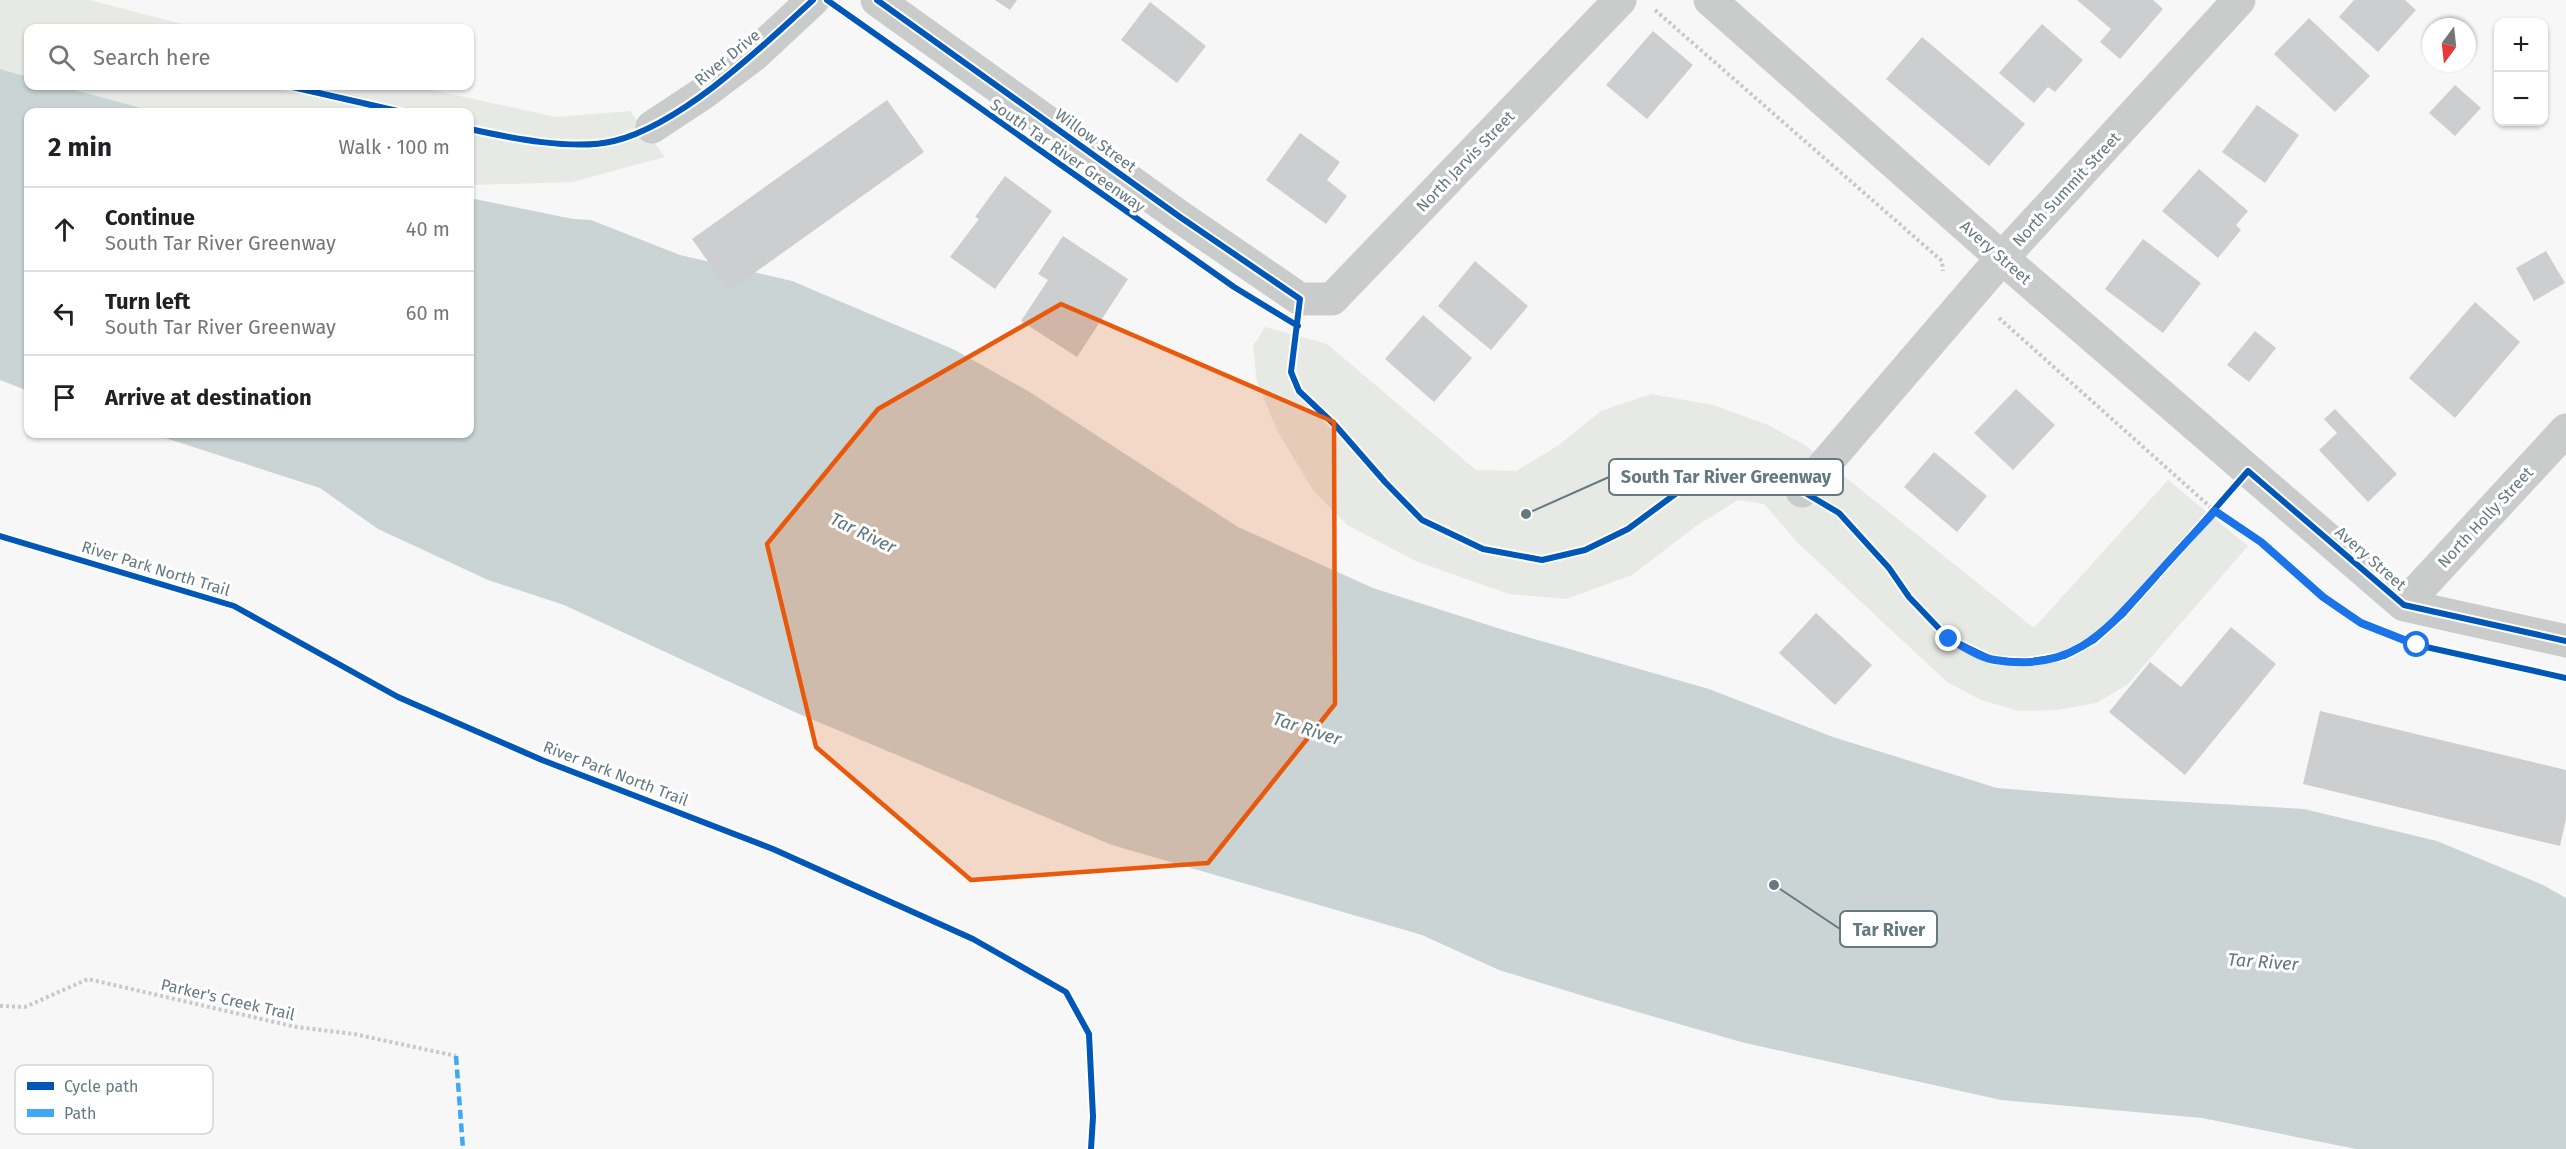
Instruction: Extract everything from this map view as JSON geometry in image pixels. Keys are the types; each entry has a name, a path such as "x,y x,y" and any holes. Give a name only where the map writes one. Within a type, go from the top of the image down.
{"street":[{"name":"River Drive","path":"652,127 702,94 754,54 813,0"},
{"name":"Willow Street","path":"877,0 1180,217 1300,299"},
{"name":"North Jarvis Street","path":"1300,299 1332,299 1620,0"},
{"name":"Avery Street","path":"1710,0 2002,258 2404,605 2566,641"},
{"name":"North Summit Street","path":"1802,491 2002,258 2239,0"},
{"name":"North Holly Street","path":"2404,605 2566,430"}],"path":[{"path":"1653,8 1942,261 1943,273 1971,295 2215,514 2248,471"}],"highlighted area":[{"path":"1061,304 1334,422 1335,704 1208,863 971,880 816,747 767,544 878,409"}],"shaded area":[{"path":"0,0 89,0 182,24 24,24 24,76 0,69"},
{"path":"75,90 432,90 556,117 630,111 665,157 572,182 474,185 474,108 141,108"},
{"path":"1265,327 1327,344 1476,470 1516,471 1559,445 1601,411 1651,394 1713,405 1768,425 1805,445 2034,628 2168,480 2248,546 2127,685 2096,703 2057,710 2019,711 1981,700 1947,682 1798,543 1764,504 1738,500 1696,526 1632,575 1566,599 1509,594 1418,562 1347,525 1313,490 1278,432 1257,382 1253,346"}],"water":[{"path":"0,69 24,76 24,90 75,90 141,108 24,108 24,389 0,380"},
{"path":"474,199 573,219 591,220 680,255 792,281 955,350 1028,391 1238,527 1373,588 1510,632 1709,689 1833,737 1997,788 2304,809 2437,841 2543,885 2566,898 2566,1149 2356,1149 2202,1118 2001,1100 1741,1042 1600,1001 1499,970 1422,935 1112,845 799,714 564,605 488,580 378,529 320,488 165,438 474,438"}],"building":[{"path":"995,0 1017,0 1010,10"},
{"path":"2077,0 2153,0 2163,9 2120,59 2100,42 2111,29"},
{"path":"2354,0 2405,0 2416,10 2378,52 2339,17"},
{"path":"1150,2 1206,46 1177,83 1121,40"},
{"path":"2309,18 2370,76 2335,112 2274,54"},
{"path":"2042,24 2083,60 2055,92 2048,87 2034,103 1999,73"},
{"path":"1653,31 1693,65 1647,119 1606,85"},
{"path":"1922,37 2025,124 1989,166 1886,79"},
{"path":"2455,85 2481,108 2455,136 2429,113"},
{"path":"887,100 924,152 729,291 692,239"},
{"path":"2257,105 2299,135 2265,183 2222,152"},
{"path":"1300,133 1340,162 1327,180 1347,196 1326,224 1266,180"},
{"path":"2199,169 2248,211 2236,225 2241,230 2218,258 2162,211"},
{"path":"1005,176 1052,211 995,289 950,257 979,219 975,217"},
{"path":"1063,236 1128,279 1077,357 1021,321 1048,280 1038,274"},
{"path":"2143,239 2201,283 2163,333 2105,289"},
{"path":"2546,251 2565,283 2534,301 2516,268"},
{"path":"1475,261 1528,306 1491,350 1438,306"},
{"path":"2475,302 2520,342 2455,418 2409,378"},
{"path":"1423,315 1472,358 1434,402 1385,359"},
{"path":"2255,331 2276,348 2249,382 2227,365"},
{"path":"2016,389 2055,425 2013,470 1974,433"},
{"path":"2335,409 2397,474 2368,502 2319,450 2337,433 2324,419"},
{"path":"1934,452 1987,496 1957,532 1904,487"},
{"path":"1816,613 1872,665 1835,705 1779,653"},
{"path":"2231,627 2276,664 2185,775 2109,712 2150,662 2181,687"},
{"path":"2320,711 2566,770 2566,819 2560,846 2303,784"}],"marked path":[{"path":"456,1056 463,1149"}],"cycle path":[{"path":"474,130 523,139 580,145 614,141 640,132 666,119 720,82 813,0"},
{"name":"South Tar River Greenway","path":"827,0 1234,287 1298,326"},
{"name":"South Tar River Greenway","path":"877,0 1180,217 1300,299 1291,372 1299,391 1336,426 1422,520 1483,549 1542,560 1585,550 1628,529 1697,478 1735,463 1769,465 1802,491 1839,513 1889,568 1909,597 1949,639 1993,660 2026,662 2064,656 2094,640 2123,614 2248,471 2404,605 2566,641"},
{"path":"306,90 384,108"},
{"path":"2215,511 2261,542 2323,597 2361,623 2417,645 2566,678"},
{"name":"River Park North Trail","path":"0,536 234,606 398,697 542,760 773,849 973,939 1066,992 1089,1034 1093,1117 1091,1149"}],"place":[{"name":"South Tar River Greenway","path":"1526,514"},
{"name":"Tar River","path":"1774,885"}],"route":[{"path":"1949,639 1993,660 2026,662 2064,656 2094,640 2123,614 2215,511 2261,542 2323,597 2361,623 2417,645"}]}
